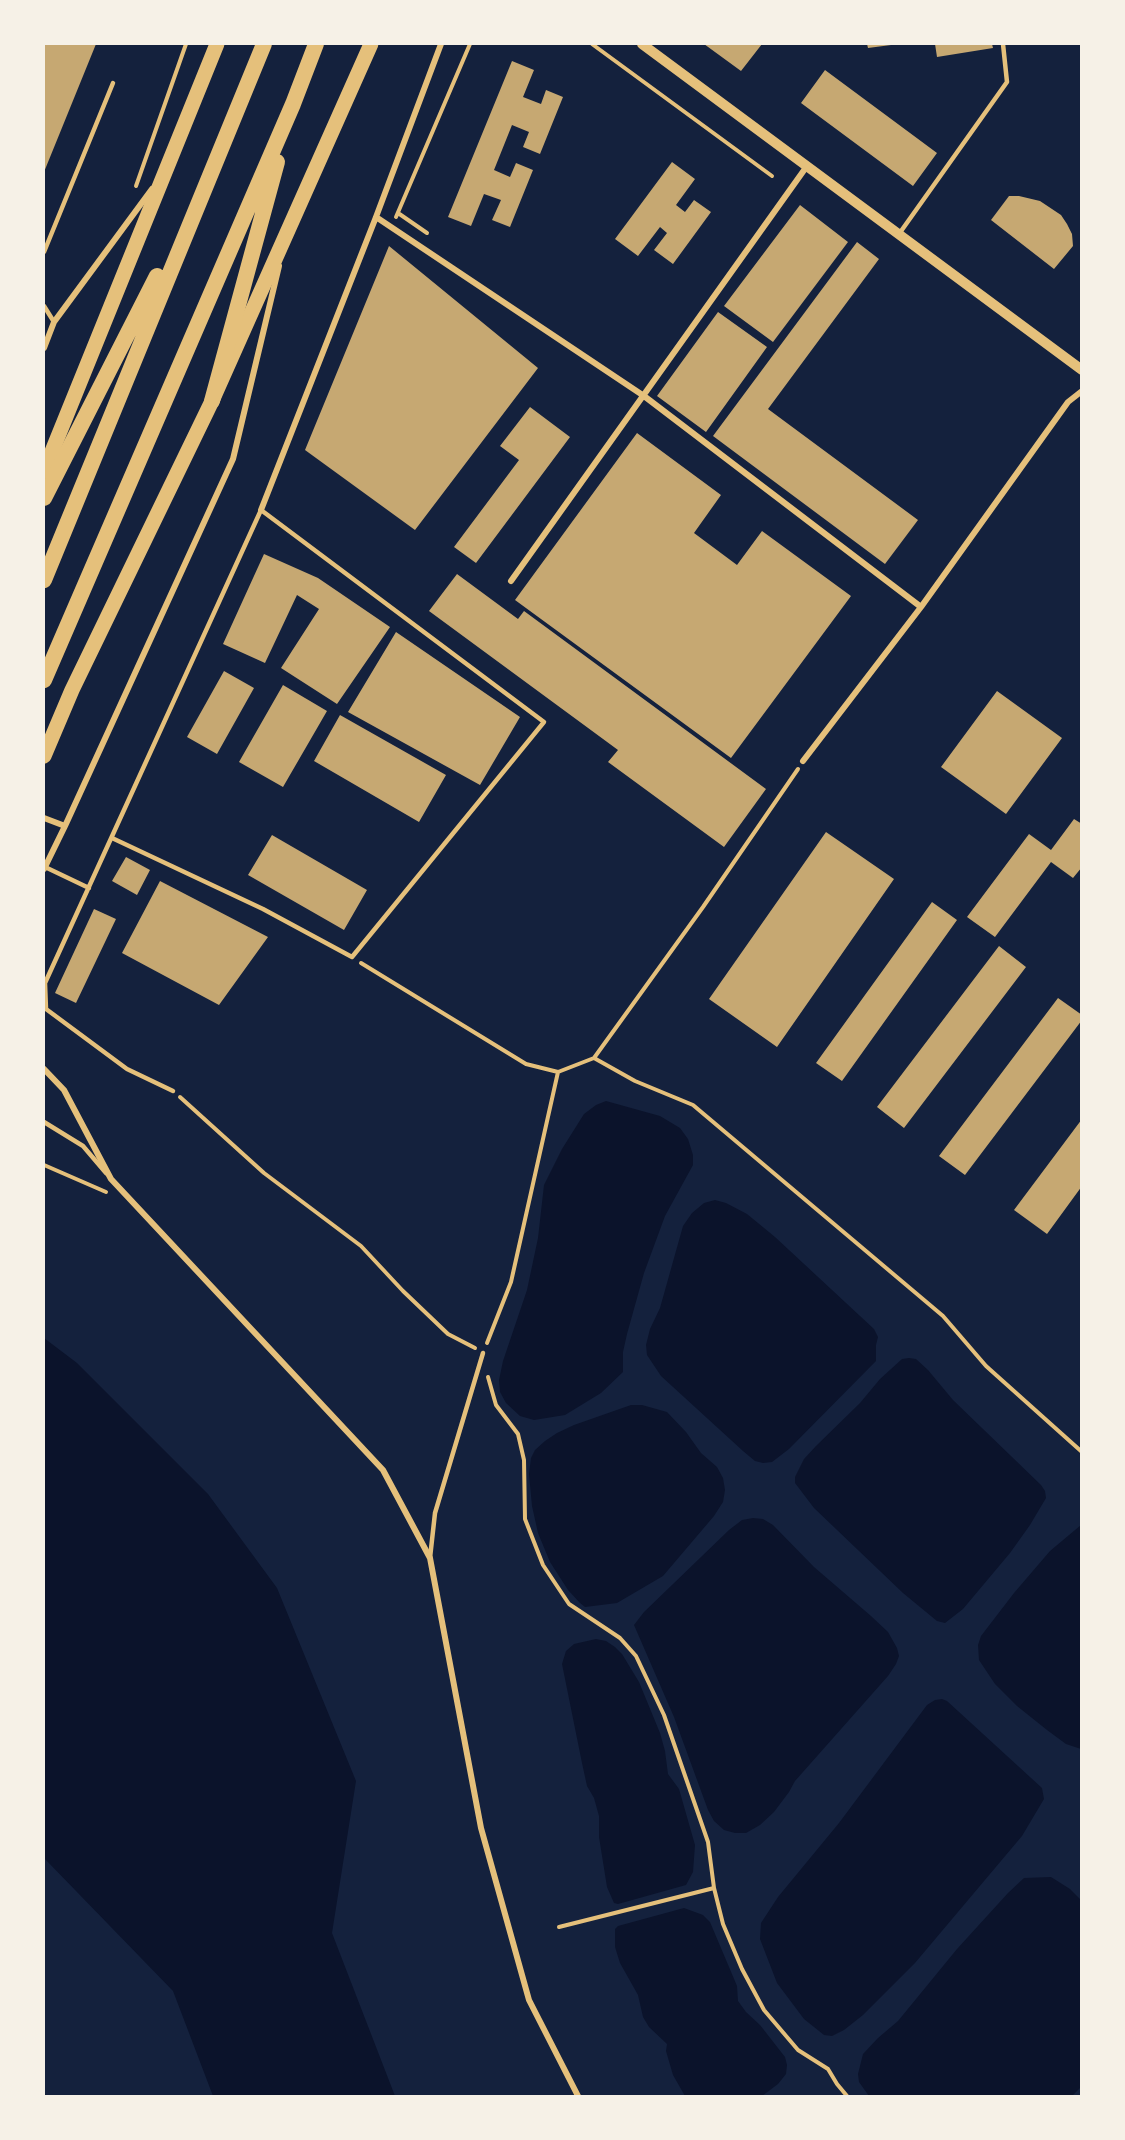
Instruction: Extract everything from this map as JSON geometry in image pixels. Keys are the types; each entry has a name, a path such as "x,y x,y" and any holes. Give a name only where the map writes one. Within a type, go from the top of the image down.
{"highway":[{"path":"44,580 264,44"},
{"path":"44,680 293,105 316,44"},
{"path":"212,401 293,105"},
{"path":"44,498 208,177"}],"main road":[{"path":"44,471 217,44"},
{"path":"44,756 72,690 212,401 371,44"}],"street":[{"path":"261,510 441,44"},
{"path":"642,44 1082,370"},
{"path":"511,581 807,166"},
{"path":"44,348 54,322 165,172"},
{"path":"376,217 644,396 921,607"},
{"path":"44,868 233,459 286,234"},
{"path":"803,761 921,607 1068,402 1082,391"},
{"path":"44,818 65,826"},
{"path":"44,1069 64,1090 111,1179 383,1470 430,1558 484,1839 529,2000 578,2097"}],"lane":[{"path":"899,234 1007,82 1003,44"},
{"path":"44,252 112,83"},
{"path":"44,306 54,322"},
{"path":"112,838 263,909 352,957 544,722 261,510 45,983 46,1009 127,1069 173,1091"},
{"path":"44,868 89,888"},
{"path":"44,1122 83,1146 111,1179"},
{"path":"430,1558 435,1513 483,1353"}],"path":[{"path":"136,186 186,44"},
{"path":"396,218 470,44"},
{"path":"592,44 772,176"},
{"path":"352,957 526,1064 558,1071 594,1058 703,907 803,761"},
{"path":"594,1058 635,1082 693,1105 702,1112 943,1316 986,1366 1082,1452"},
{"path":"558,1071 512,1282 483,1353 496,1405 518,1434 524,1460 525,1519 543,1565 569,1604 620,1638 636,1656 664,1715 708,1842 714,1888 723,1924 742,1969 764,2010 798,2050 828,2069 847,2097"},
{"path":"173,1091 264,1173 361,1246 448,1334 483,1353"},
{"path":"44,1165 135,1205"},
{"path":"559,1927 714,1888"}],"water":[{"path":"606,1101 660,1116 680,1128 688,1139 693,1155 693,1165 665,1216 644,1273 623,1352 623,1372 601,1393 565,1415 534,1420 520,1416 506,1403 500,1392 499,1380 503,1361 527,1290 538,1238 544,1185 562,1149 584,1114"},
{"path":"715,1200 747,1214 775,1237 874,1329 878,1337 876,1361 789,1449 772,1462 755,1461 743,1451 661,1376 647,1355 646,1345 650,1329 660,1308 683,1226 692,1213 704,1203"},
{"path":"44,1338 77,1363 208,1494 277,1588 356,1781 332,1933 395,2096 213,2096 173,1991 44,1858"},
{"path":"902,1359 916,1359 928,1370 953,1400 1041,1485 1046,1498 1010,1553 963,1609 945,1623 937,1621 903,1593 814,1508 795,1483 795,1477 804,1459 860,1403 880,1379"},
{"path":"631,1405 642,1405 667,1412 686,1432 701,1453 717,1467 723,1478 725,1490 723,1502 714,1516 663,1576 617,1603 585,1607 568,1590 550,1562 538,1533 532,1506 529,1474 531,1458 535,1450 557,1433"},
{"path":"763,1519 773,1525 814,1567 888,1632 899,1656 888,1676 795,1781 774,1812 760,1825 746,1833 735,1833 724,1830 714,1821 708,1810 674,1717 634,1625 644,1612 729,1530 742,1520"},
{"path":"1081,1525 1081,1749 1066,1744 1047,1730 1017,1706 995,1684 979,1660 978,1645 981,1636 1050,1551"},
{"path":"596,1639 606,1641 622,1654 639,1682 660,1733 668,1774 679,1789 695,1845 693,1872 686,1885 618,1904 614,1903 607,1887 599,1837 599,1816 594,1798 587,1786 562,1664 566,1651 574,1644"},
{"path":"942,1699 947,1701 1042,1788 1044,1799 1022,1836 915,1963 863,2015 844,2030 832,2036 824,2035 804,2019 777,1983 760,1939 761,1923 778,1897 839,1823 927,1705"},
{"path":"1051,1877 1070,1889 1081,1900 1081,2087 1072,2096 869,2096 859,2082 858,2074 863,2054 898,2021 957,1949 1008,1893 1024,1878"},
{"path":"684,1908 703,1915 710,1922 737,1986 738,2001 785,2057 786,2074 778,2084 762,2096 685,2096 673,2075 666,2051 667,2044 649,2027 643,2017 638,1995 620,1963 615,1947 615,1929 618,1926"}],"building":[{"path":"44,44 96,44 44,172"},
{"path":"704,44 762,44 741,71"},
{"path":"867,44 891,44 891,45 868,48"},
{"path":"935,44 992,44 993,48 937,57"},
{"path":"512,61 534,70 523,97 541,104 546,90 563,97 540,154 523,147 529,132 512,125 494,170 510,177 516,163 533,170 510,227 492,220 501,200 484,194 471,226 448,217"},
{"path":"825,70 937,153 913,186 801,103"},
{"path":"672,162 695,179 676,205 685,212 694,200 711,212 673,264 654,250 667,233 660,227 638,256 615,239"},
{"path":"1009,196 1040,201 1061,215 1067,224 1072,234 1073,246 1054,269 991,220"},
{"path":"800,205 848,242 773,342 724,306"},
{"path":"857,242 879,259 768,409 918,520 885,564 713,436"},
{"path":"389,246 538,368 415,530 305,450"},
{"path":"718,312 767,347 706,432 657,396"},
{"path":"530,407 570,437 476,563 454,547 519,460 500,446"},
{"path":"637,433 721,495 694,533 737,565 762,531 851,596 731,758 515,600"},
{"path":"264,554 318,578 390,627 337,704 281,668 319,609 297,595 265,663 223,644"},
{"path":"457,574 518,619 524,611 766,789 724,847 608,762 618,750 429,611"},
{"path":"396,632 520,717 480,785 348,712"},
{"path":"224,671 254,688 217,754 187,737"},
{"path":"283,685 327,711 283,787 239,762"},
{"path":"997,691 1062,738 1006,814 941,767"},
{"path":"340,715 446,775 419,822 314,761"},
{"path":"1074,819 1082,824 1082,867 1073,878 1051,862 995,937 967,917 1029,834 1051,850"},
{"path":"826,832 894,879 777,1047 709,999"},
{"path":"272,835 367,890 344,930 248,875"},
{"path":"126,857 150,870 137,895 112,881"},
{"path":"160,881 268,937 219,1005 122,953"},
{"path":"932,902 957,920 842,1081 816,1063"},
{"path":"94,909 116,919 76,1003 55,993"},
{"path":"999,946 1026,967 904,1128 877,1107"},
{"path":"1058,998 1082,1015 1082,1020 965,1175 939,1156"},
{"path":"1082,1119 1082,1186 1047,1234 1014,1210"}]}
